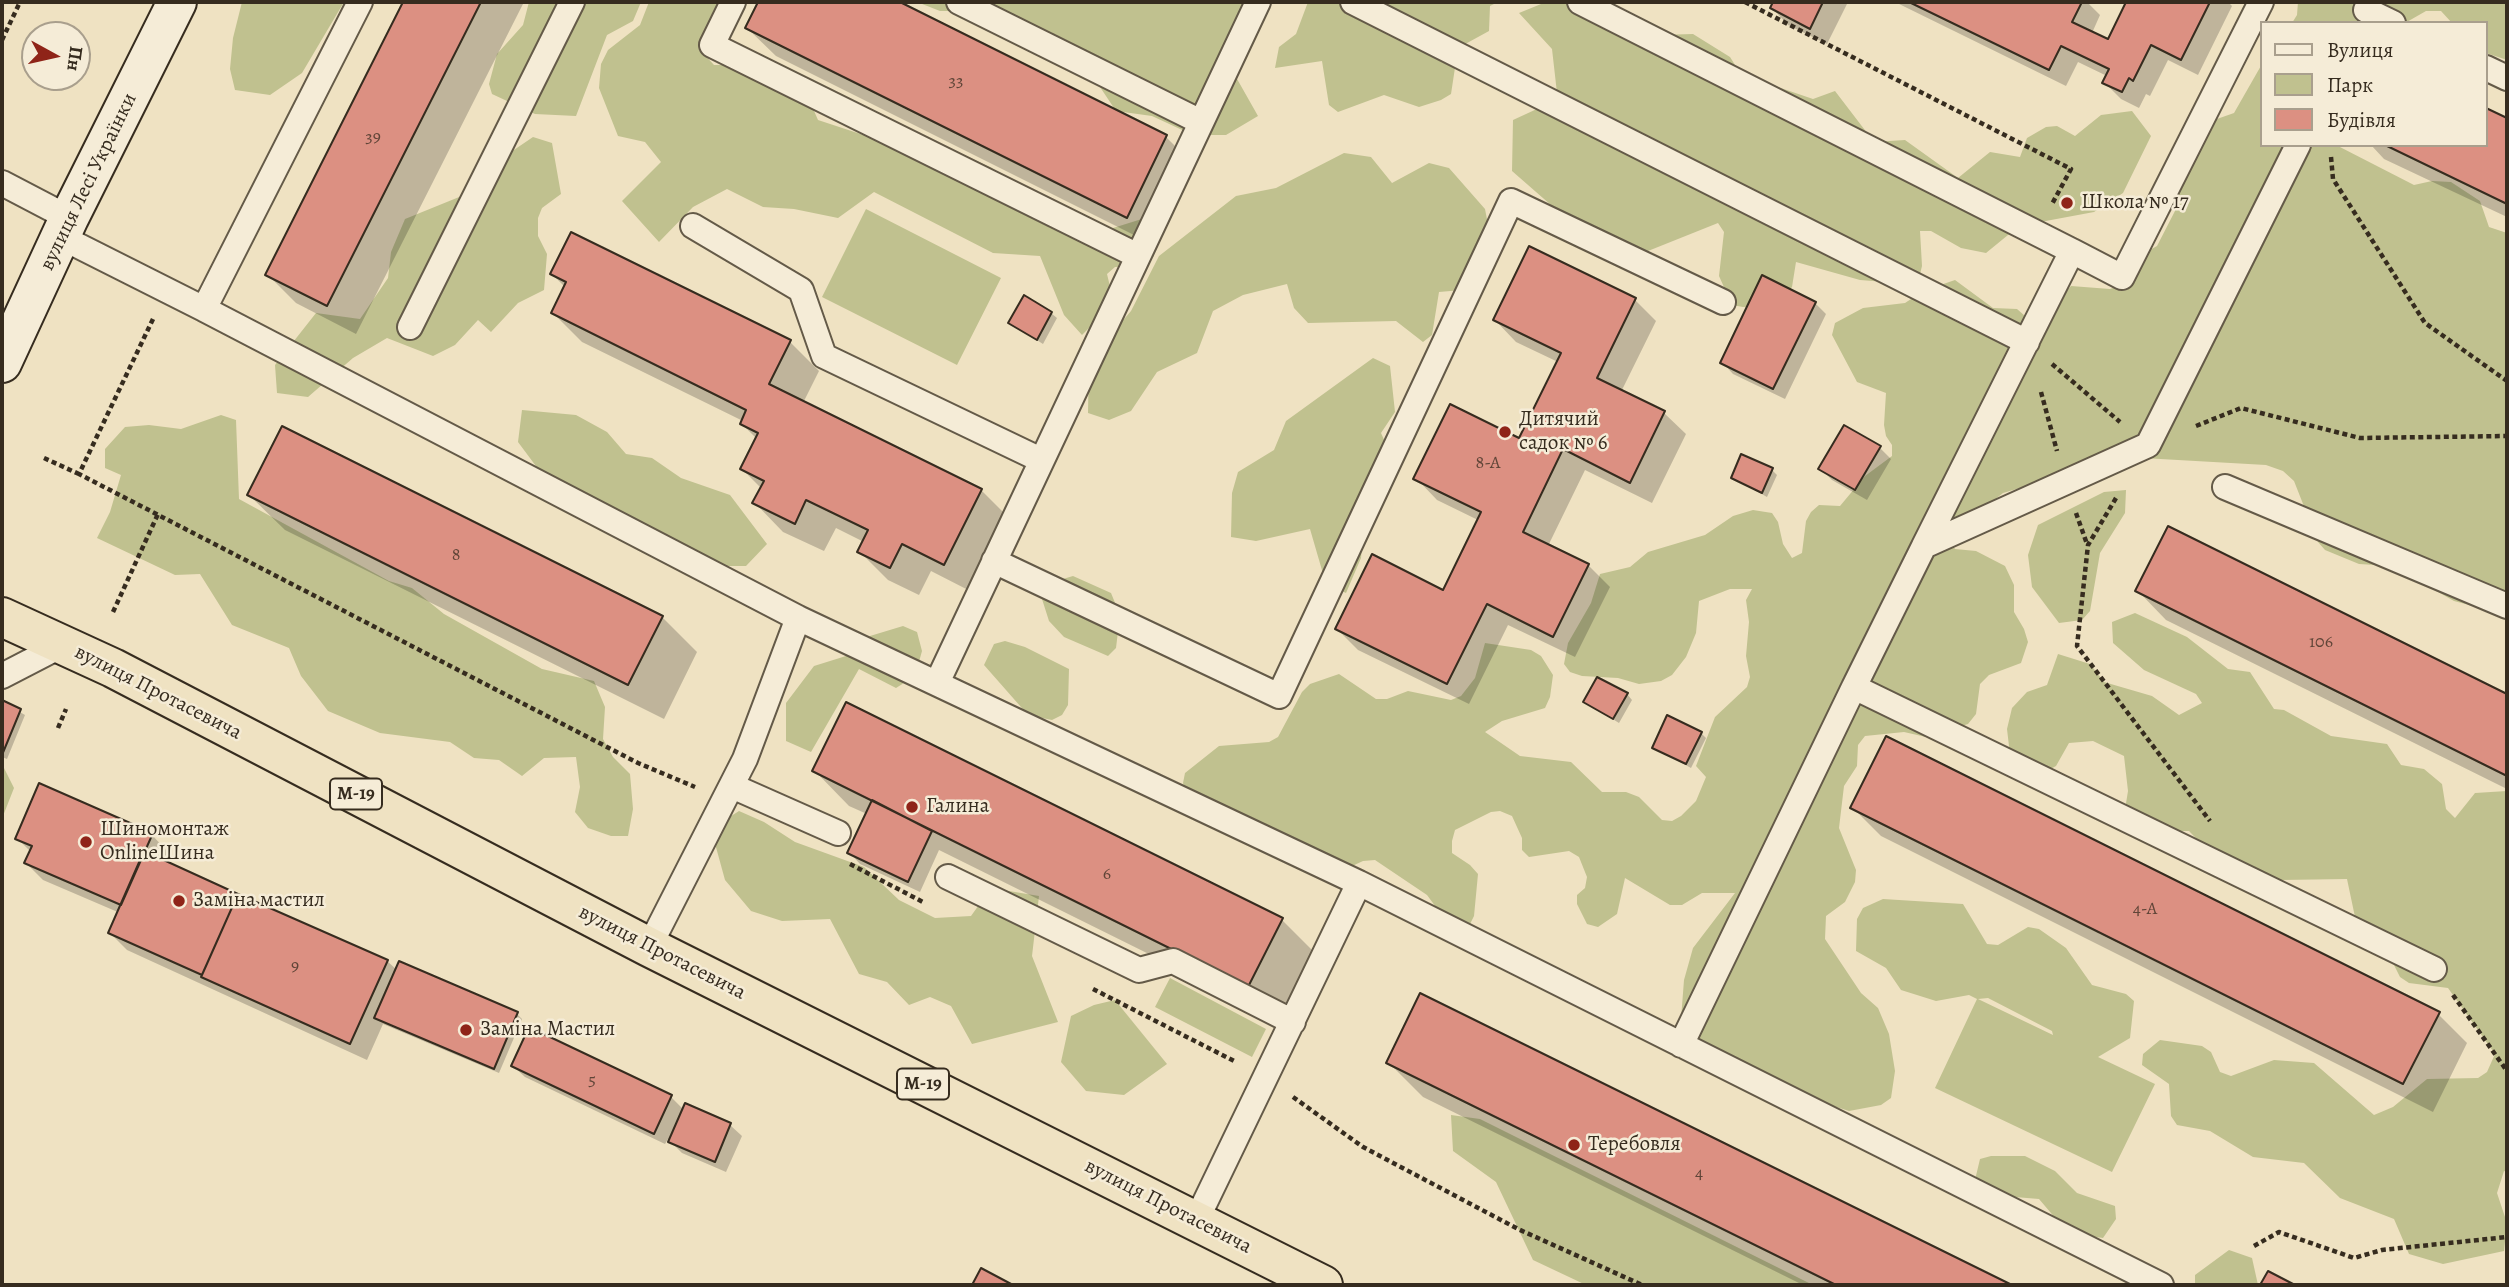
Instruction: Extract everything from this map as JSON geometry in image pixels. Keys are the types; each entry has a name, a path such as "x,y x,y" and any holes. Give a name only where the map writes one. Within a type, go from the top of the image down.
{"highway":[{"name":"вулиця Протасевича","path":"2,617 113,667 649,947 1323,1285"}],"main road":[{"name":"вулиця Лесі Українки","path":"2,363 65,228 177,2"}],"lane":[{"path":"204,309 360,2"},
{"path":"410,327 572,2"},
{"path":"733,2 712,45 1138,256"},
{"path":"959,2 1201,122"},
{"path":"937,683 1258,2"},
{"path":"1353,2 2027,342"},
{"path":"1580,2 2122,277 2261,2"},
{"path":"2365,11 2388,21"},
{"path":"2488,69 2507,79"},
{"path":"1924,546 2148,445 2297,147"},
{"path":"2,183 65,228 166,289 797,618 1359,883 2161,1285"},
{"path":"994,561 1279,696 1511,201 1723,302"},
{"path":"693,226 801,289 824,355 1041,460"},
{"path":"1681,1045 1854,687 2072,251"},
{"path":"2225,487 2507,606"},
{"path":"649,947 732,786 797,618"},
{"path":"2,676 62,645"},
{"path":"1854,687 2434,970"},
{"path":"732,786 838,833"},
{"path":"948,877 1139,970 1173,961 1293,1022"},
{"path":"1196,1222 1359,883"}],"path":[{"path":"2,40 20,2"},
{"path":"1745,2 2071,169 2036,234"},
{"path":"2329,147 2333,179 2425,323 2507,381"},
{"path":"79,474 166,289"},
{"path":"2027,342 2148,445"},
{"path":"2027,342 2059,458"},
{"path":"2216,829 2077,646 2088,545 2148,445 2241,408 2360,438 2507,436"},
{"path":"44,458 158,514 638,763"},
{"path":"2075,508 2088,545"},
{"path":"113,611 158,514"},
{"path":"58,728 66,709"},
{"path":"2434,970 2507,1071"},
{"path":"1266,1078 1363,1147 1518,1229 1642,1285"},
{"path":"2254,1245 2279,1232 2354,1258 2382,1250 2507,1237"}],"green space":[{"path":"242,2 344,2 302,73 270,95 235,90 230,69 233,38"},
{"path":"529,2 641,2 633,21 607,35 576,116 535,114 492,94 489,84 497,54 523,25"},
{"path":"649,2 737,2 708,36 704,54 714,65 781,65 797,72 818,120 903,148 941,144 992,168 1017,206 1094,234 1148,217 1154,256 1141,266 1115,267 1107,274 1114,303 1082,335 1064,315 1040,256 993,253 874,192 838,218 794,209 763,207 727,189 693,207 659,242 622,201 661,162 645,142 618,136 599,88 601,64 608,50 640,25"},
{"path":"917,2 1255,2 1228,63 1258,116 1226,135 1193,135 1152,116 1116,111 1090,72 972,11 940,11"},
{"path":"1308,2 1498,2 1490,6 1489,31 1458,48 1451,94 1419,107 1384,95 1338,112 1329,105 1322,61 1275,68 1279,47 1296,34"},
{"path":"1546,2 1608,2 1621,27 1659,35 1693,34 1730,57 1749,87 1769,84 1813,99 1835,91 1874,142 1905,140 1958,178 1990,152 2020,157 2027,138 2046,127 2057,126 2075,136 2101,115 2132,111 2151,136 2123,193 2094,212 2019,226 1986,253 1961,248 1931,231 1920,231 1922,266 1919,278 1910,284 1860,280 1796,262 1792,287 1785,295 1764,306 1732,305 1719,276 1724,232 1718,223 1633,257 1591,240 1512,171 1513,120 1552,102 1557,93 1552,49 1519,13"},
{"path":"2298,2 2507,2 2507,60 2488,54 2488,21 2450,21 2441,11 2426,11 2408,21 2293,21 2297,15"},
{"path":"2260,68 2260,147 2340,147 2414,185 2432,181 2451,182 2480,201 2489,227 2507,233 2507,615 2454,601 2392,566 2359,564 2325,550 2318,542 2294,481 2283,471 2266,465 2125,457 2003,493 1993,501 1989,514 1945,533 1955,549 1976,551 2005,566 2014,585 2014,612 2028,642 2021,663 1989,675 1980,684 1976,714 1968,724 1926,737 1904,732 1865,736 1858,745 1857,766 1844,786 1839,828 1856,870 1855,882 1845,902 1826,916 1825,939 1861,993 1878,1008 1889,1034 1895,1071 1891,1098 1881,1105 1849,1111 1737,1075 1727,1069 1681,1019 1684,980 1693,948 1735,893 1702,893 1682,905 1670,905 1625,878 1617,914 1598,927 1587,924 1577,904 1577,895 1585,888 1587,877 1579,857 1569,851 1529,857 1522,850 1522,838 1512,816 1500,811 1491,812 1455,830 1452,841 1452,853 1478,874 1474,916 1469,926 1441,914 1427,895 1375,860 1363,861 1350,867 1186,792 1183,783 1185,773 1219,746 1269,742 1278,737 1302,692 1310,684 1339,674 1376,699 1387,699 1408,691 1451,700 1461,696 1475,678 1485,643 1531,650 1541,656 1553,675 1550,697 1545,708 1502,721 1485,732 1520,756 1571,762 1602,792 1626,792 1639,797 1662,820 1672,821 1681,816 1696,801 1706,777 1696,766 1715,717 1747,687 1750,677 1746,656 1749,622 1746,600 1752,589 1730,589 1699,601 1696,633 1686,657 1672,675 1661,681 1639,684 1618,678 1582,676 1570,672 1564,664 1568,643 1591,603 1600,574 1630,567 1648,552 1705,535 1733,516 1753,510 1772,513 1778,522 1783,544 1792,558 1802,553 1806,521 1811,512 1819,505 1840,506 1865,476 1892,456 1892,445 1886,436 1884,425 1886,393 1857,382 1832,335 1835,323 1863,308 1905,303 1923,291 1955,280 1993,308 2017,309 2025,316 2036,318 2045,315 2071,286 2110,289 2124,284 2148,251 2157,246 2175,211 2173,178 2197,126 2234,113"},
{"path":"533,137 552,143 561,194 542,208 538,218 538,236 547,254 544,290 518,303 491,332 478,320 455,345 433,356 387,338 353,358 308,397 277,393 275,365 316,313 360,319 388,278 391,252 405,219 469,193 483,171"},
{"path":"1344,153 1371,157 1392,183 1429,163 1449,168 1485,209 1496,265 1485,288 1439,292 1432,335 1423,342 1396,321 1308,323 1294,308 1287,284 1243,295 1213,311 1197,353 1157,372 1131,411 1109,420 1088,413 1089,360 1131,311 1159,256 1236,196 1276,188"},
{"path":"866,209 1001,278 957,365 822,297"},
{"path":"1373,358 1390,366 1395,412 1381,433 1390,453 1366,492 1361,558 1346,593 1326,584 1310,529 1256,541 1231,537 1232,493 1238,472 1274,450 1286,421"},
{"path":"522,410 576,415 607,432 626,454 652,458 681,478 730,495 767,544 746,566 717,566 553,489 518,442"},
{"path":"221,415 236,420 239,499 389,581 412,588 444,614 542,669 594,681 605,707 603,739 613,757 630,774 633,809 628,836 611,836 588,828 575,812 580,787 576,757 544,758 522,776 499,760 474,758 450,742 380,733 328,711 301,676 289,648 232,625 200,574 175,575 97,538 110,512 121,475 105,468 105,449 125,427 149,425 181,429"},
{"path":"2126,490 2125,513 2100,553 2090,611 2082,620 2059,623 2032,587 2028,555 2038,525 2104,492"},
{"path":"1073,576 1111,593 1120,615 1116,648 1108,656 1064,637 1049,621 1042,599 1063,579"},
{"path":"2135,613 2187,637 2228,669 2250,672 2274,709 2284,710 2331,736 2387,744 2401,765 2424,769 2442,784 2446,809 2455,818 2475,793 2507,791 2507,1172 2504,1171 2497,1193 2507,1223 2504,1251 2443,1264 2409,1254 2394,1219 2340,1198 2304,1163 2253,1157 2210,1131 2177,1125 2171,1116 2169,1084 2142,1065 2143,1054 2160,1040 2202,1046 2211,1052 2220,1072 2231,1076 2274,1060 2314,1063 2374,1115 2393,1107 2427,1079 2478,1078 2487,1072 2495,1054 2448,988 2409,983 2400,977 2384,945 2359,936 2347,879 2281,880 2215,858 2189,831 2131,831 2123,822 2128,791 2124,756 2093,741 2069,743 2056,766 2045,772 2011,763 2007,729 2012,708 2027,692 2047,685 2058,654 2090,664 2104,682 2152,696 2179,715 2202,703 2196,694 2144,670 2113,643 2112,622"},
{"path":"903,626 917,632 922,651 915,676 896,688 859,669 811,752 786,741 786,703 814,666 862,651 870,636"},
{"path":"1005,641 1025,647 1069,669 1068,705 1062,715 1052,720 1028,715 984,665 994,644"},
{"path":"2,764 14,788 3,816 2,816"},
{"path":"739,811 764,822 795,842 864,867 899,900 935,918 971,916 991,888 1039,896 1032,956 1058,1022 972,1044 951,1006 930,997 909,1005 887,982 859,974 830,919 782,921 751,911 725,880 711,829"},
{"path":"1883,899 1963,904 1987,944 1998,945 2028,927 2039,929 2066,948 2092,985 2126,994 2134,1001 2130,1038 2098,1057 2155,1084 2112,1172 1935,1088 1977,999 1969,995 1936,1001 1901,990 1886,968 1856,951 1857,919 1863,908","holes":["1988,998 2052,1031 2053,1035 1978,999"]},
{"path":"1170,978 1266,1029 1252,1057 1155,1007"},
{"path":"1115,1000 1167,1064 1124,1095 1086,1091 1061,1062 1071,1016 1094,1005"},
{"path":"1451,1115 1480,1119 1813,1285 1586,1285 1533,1260 1496,1182 1453,1151"},
{"path":"1991,1156 2025,1156 2055,1171 2077,1193 2115,1206 2116,1219 2103,1238 2068,1233 2039,1199 1991,1195 1975,1180 1980,1159"},
{"path":"2229,1250 2252,1258 2258,1285 2195,1285 2195,1275"}],"building":[{"path":"403,2 481,2 327,306 265,275"},
{"path":"758,2 900,2 1167,135 1127,218 745,28"},
{"path":"1773,2 1823,2 1810,29 1770,8"},
{"path":"1909,2 2082,2 2072,22 2108,39 2126,2 2210,2 2181,60 2151,45 2133,81 2129,78 2122,92 2102,83 2109,69 2061,46 2049,70"},
{"path":"2488,109 2507,118 2507,204 2389,147 2488,147"},
{"path":"571,232 791,340 769,384 982,489 944,565 902,544 890,568 857,552 868,530 806,500 795,524 752,503 764,481 740,469 758,433 740,424 746,410 551,313 566,282 550,274"},
{"path":"1529,246 1636,298 1597,378 1665,411 1630,483 1563,449 1523,532 1589,564 1553,637 1487,604 1447,684 1335,629 1372,554 1443,590 1481,512 1413,479 1450,404 1519,438 1561,353 1493,320"},
{"path":"1762,275 1816,302 1773,389 1720,363"},
{"path":"1024,295 1052,312 1037,340 1008,323"},
{"path":"1844,425 1881,446 1855,490 1818,469"},
{"path":"282,426 663,616 628,685 247,495"},
{"path":"1741,454 1773,468 1762,493 1731,478"},
{"path":"2168,526 2507,694 2507,776 2135,591"},
{"path":"1597,677 1628,693 1613,719 1583,702"},
{"path":"2,700 21,709 2,755"},
{"path":"846,702 1283,918 1248,987 812,771"},
{"path":"1667,715 1702,732 1686,764 1652,748"},
{"path":"1886,736 2440,1012 2403,1084 1850,808"},
{"name":"Шиномонтаж OnlineШина","path":"39,783 153,833 121,905 24,863 32,846 15,839"},
{"path":"872,800 932,831 908,882 847,853"},
{"path":"144,851 238,894 202,975 108,933"},
{"path":"238,894 388,960 350,1044 201,977"},
{"path":"399,961 518,1012 494,1069 374,1018"},
{"path":"1420,993 2012,1285 1836,1285 1386,1063"},
{"path":"529,1027 672,1095 654,1134 511,1066"},
{"path":"685,1103 731,1123 715,1162 668,1142"},
{"path":"981,1268 1013,1285 972,1285"},
{"path":"2268,1271 2295,1285 2260,1285"}],"place":[{"name":"Школа № 17","path":"2067,203"},
{"name":"Дитячий садок № 6","path":"1505,432"},
{"name":"Галина","path":"912,807"},
{"name":"Шиномонтаж OnlineШина","path":"86,842"},
{"name":"Заміна мастил","path":"179,901"},
{"name":"Заміна Мастил","path":"466,1030"},
{"name":"Теребовля","path":"1574,1145"}]}
